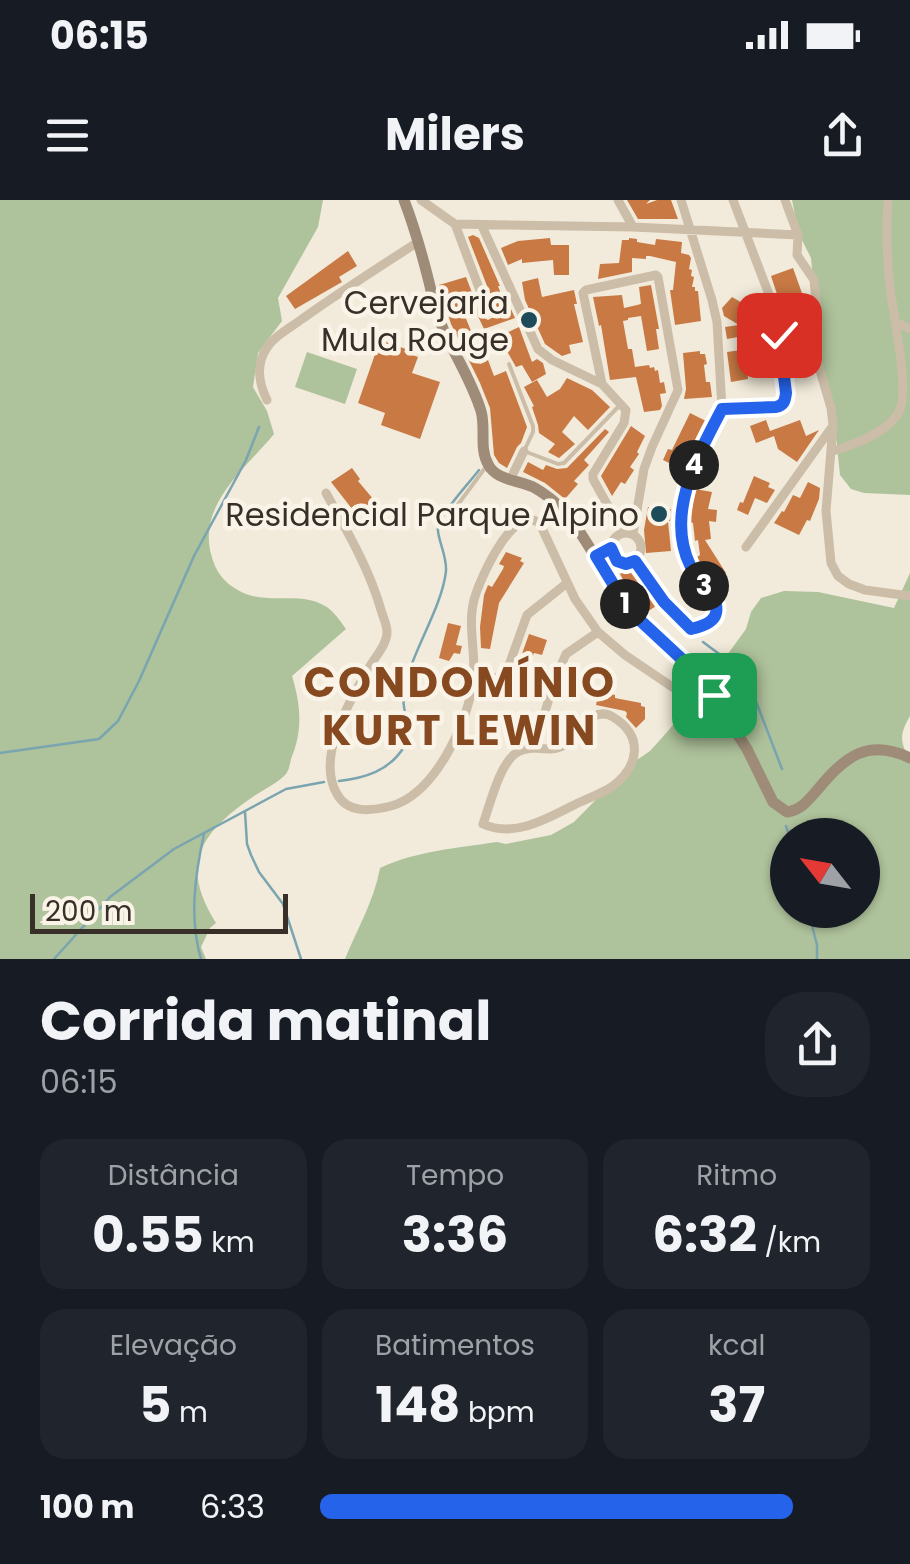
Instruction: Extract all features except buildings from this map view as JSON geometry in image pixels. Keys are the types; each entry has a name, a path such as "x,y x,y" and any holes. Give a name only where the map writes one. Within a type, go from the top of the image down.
{"main road":[{"path":"404,200 440,323 481,411 488,464 495,473 532,486 561,507 582,533 629,610 700,676 730,720 772,802 790,813 860,752 886,749 910,758"}],"street":[{"path":"421,200 455,224 633,226 798,234"},
{"path":"618,200 633,226"},
{"path":"635,561 686,626 698,628 715,616 713,598 689,564 682,511 692,469 722,409 717,322 681,200"},
{"path":"722,409 776,407 782,405 786,393 773,305 734,200"},
{"path":"784,200 798,234 800,262 814,280 817,360 834,425 828,478 830,563 838,576 850,584 910,596"},
{"path":"832,451 876,433 900,410 902,381 887,242 888,200"},
{"path":"455,224 488,312"},
{"path":"482,226 538,349 602,384 626,410 624,422 593,479 628,534 642,545 641,554 626,564 617,561 611,548 614,539 628,534"},
{"path":"267,400 260,372 263,354 272,342 418,242"},
{"path":"602,384 583,292 652,275 658,277 678,390 644,469 628,534"},
{"path":"895,322 910,329"},
{"path":"572,368 595,356"},
{"path":"746,547 834,425"},
{"path":"510,480 524,451"},
{"path":"326,493 367,569 387,632 339,727 333,748 330,770 335,791 351,808 392,806 405,800 426,784 442,763 465,712 473,683 472,604 478,584 519,522 531,518 540,524 576,599 598,632 699,705 730,720"},
{"path":"596,556 611,548"},
{"path":"473,683 501,676 527,615 568,582"},
{"path":"534,748 566,654 598,632"},
{"path":"599,714 624,726 636,753 613,786 540,822 524,827 488,827 484,824 500,774 516,752 534,748 554,750 564,746 599,714"}],"lane":[{"path":"509,364 533,426 524,451 558,464 564,463 622,404"},
{"path":"451,514 488,464"}],"green space":[{"path":"0,200 323,200 318,227 278,298 282,321 258,353 253,387 274,434 224,493 215,509 209,546 215,566 233,587 258,597 316,602 331,610 346,629 292,676 299,728 286,774 236,809 209,836 201,850 199,883 216,923 201,947 206,959 0,959"},
{"path":"792,200 910,200 910,495 864,493 851,489 840,475 834,417 823,391 811,258 799,234"},
{"path":"307,352 357,369 345,404 295,387"},
{"path":"910,573 910,716 902,738 910,759 910,959 345,959 380,868 437,851 551,835 574,822 668,731 746,629 761,598 784,591 818,592 894,608"}],"waterway":[{"path":"0,753 99,739 118,721 259,427"},
{"path":"339,781 376,772 404,747 408,733 404,687 446,571 438,526 479,470"},
{"path":"703,642 747,678 782,769"},
{"path":"54,959 110,897 174,849 286,789 324,782"},
{"path":"245,812 251,855 283,904 301,959"},
{"path":"201,959 195,928 195,896 204,834"},
{"path":"813,928 817,959"}],"place":[{"name":"Cervejaria Mula Rouge","path":"529,320"},
{"name":"Residencial Parque Alpino","path":"659,514"}],"district":[{"name":"CONDOMÍNIO KURT LEWIN","path":"460,706"}],"route":[{"path":"714,695 700,676 629,610 596,556 611,548 617,561 635,561 664,602 691,629 715,616 713,598 689,564 684,546 682,511 686,490 692,469 722,409 776,407 785,401 779,335"}]}
